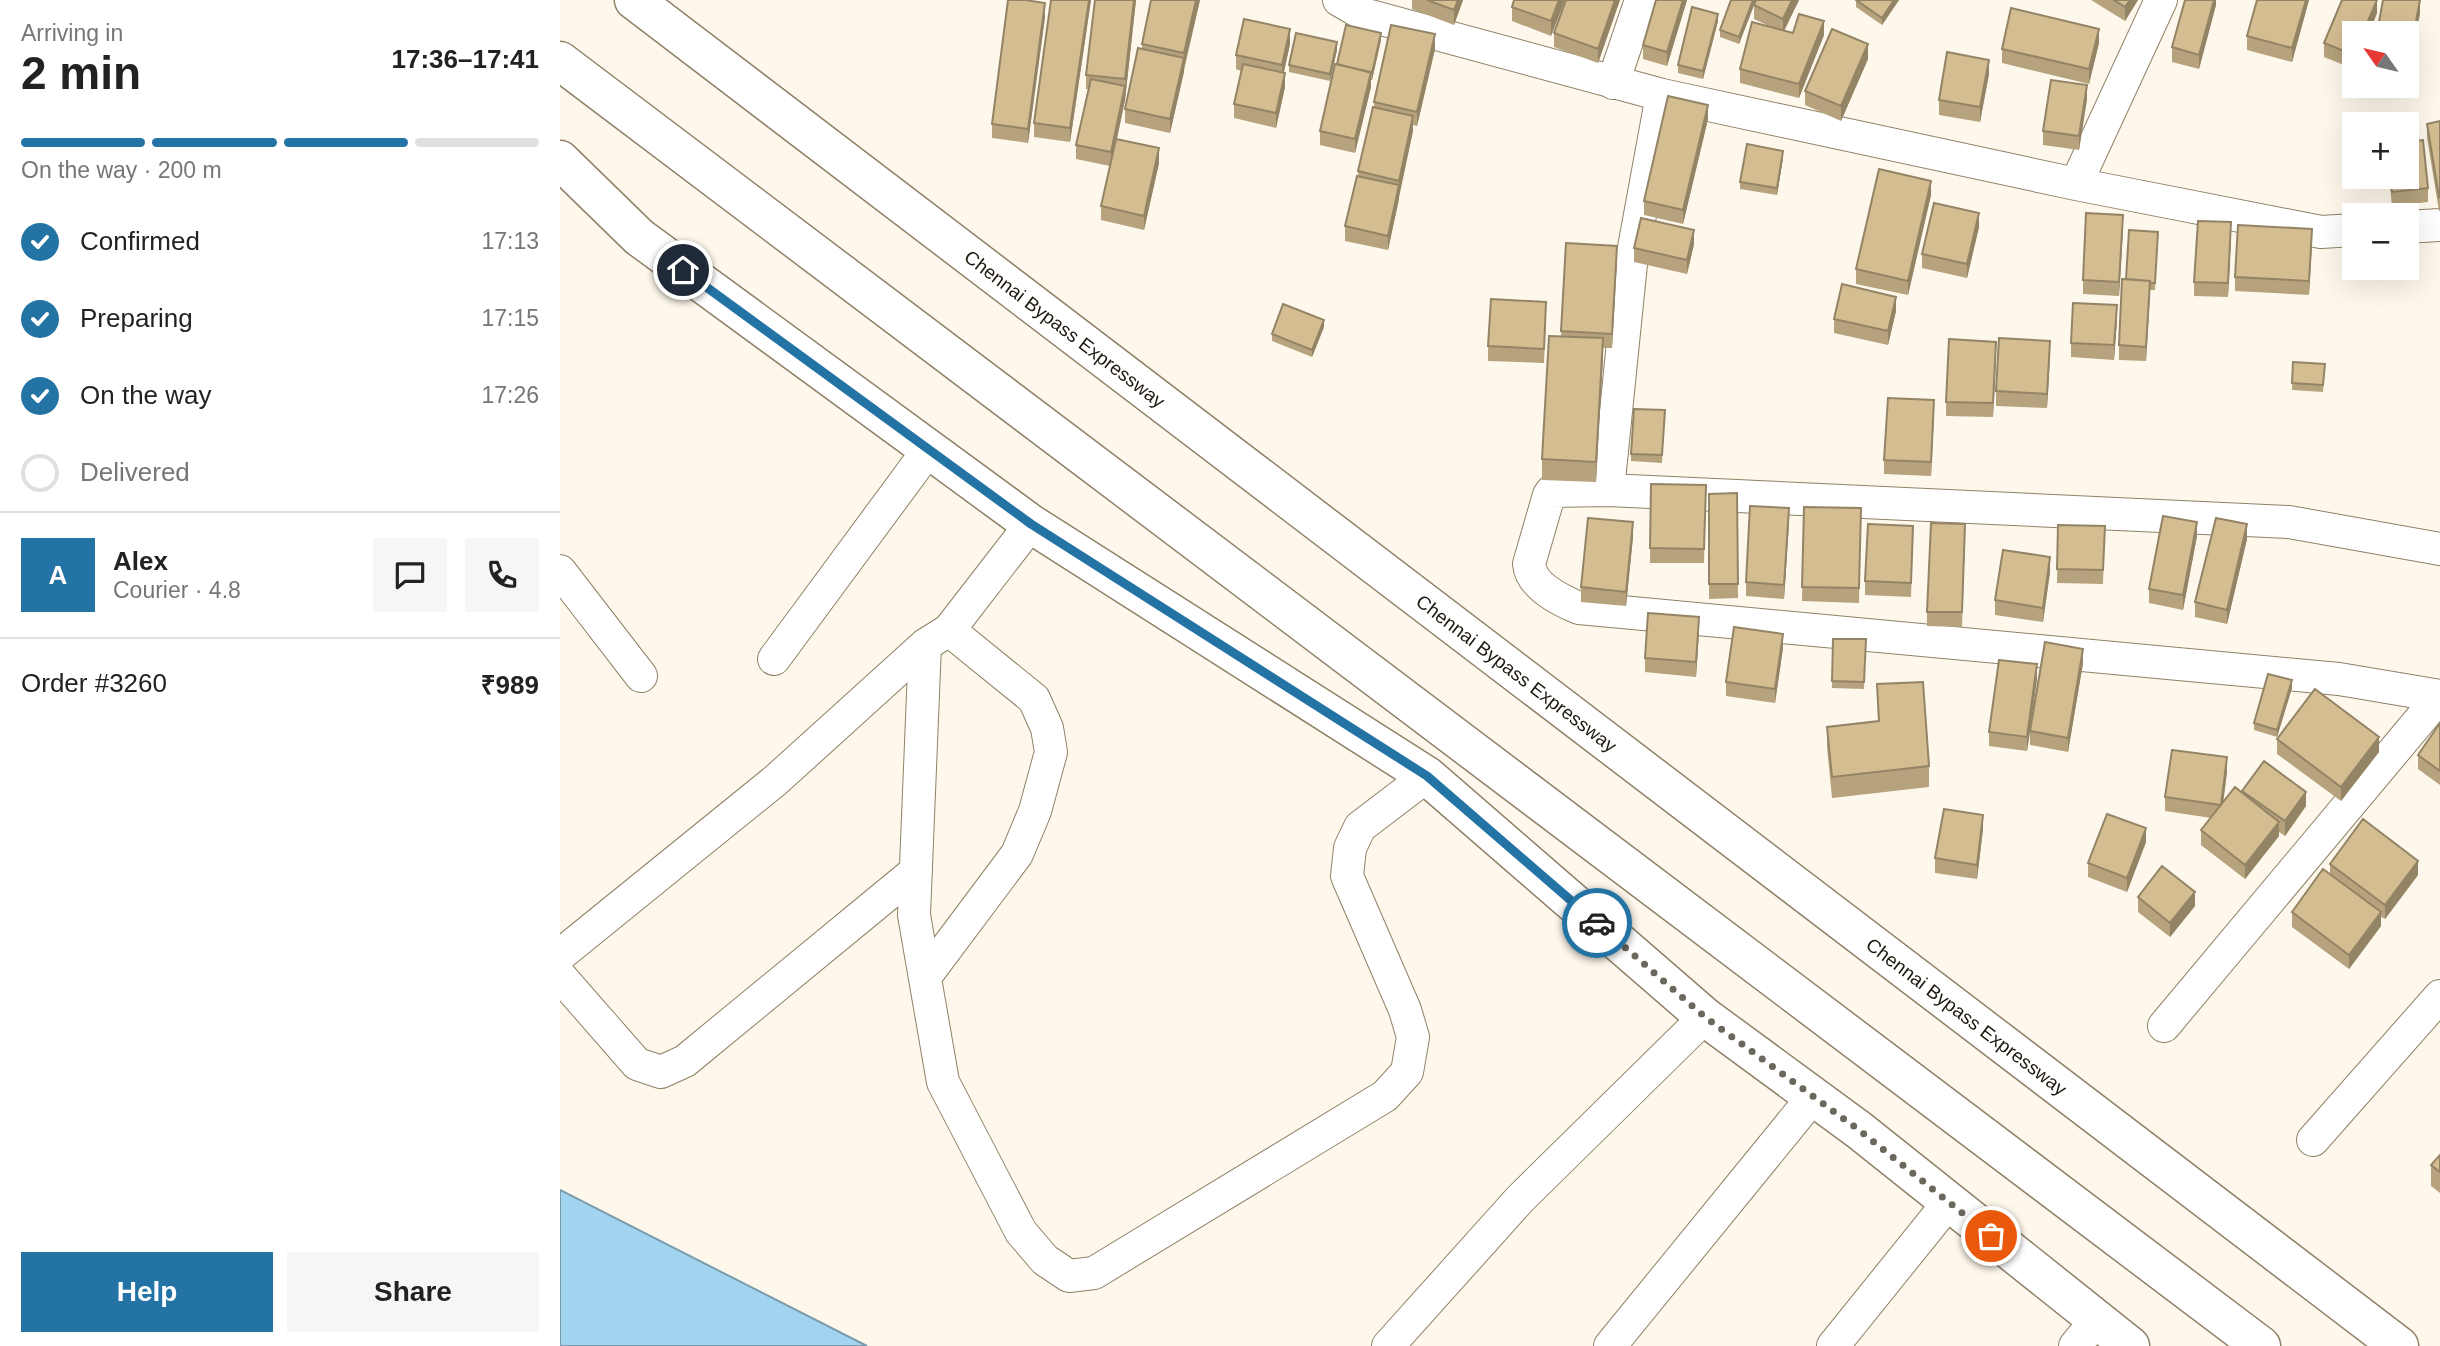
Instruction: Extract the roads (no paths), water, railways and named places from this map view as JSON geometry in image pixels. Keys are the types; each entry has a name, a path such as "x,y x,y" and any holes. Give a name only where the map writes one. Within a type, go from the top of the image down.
{"main road":[{"name":"Chennai Bypass Expressway","path":"644,8 2399,1346"},
{"path":"560,61 2261,1346"},
{"path":"560,160 639,237 1031,524 1427,776 1705,1017 1949,1202 2086,1333 2130,1346"}],"street":[{"path":"1613,83 1641,0"},
{"path":"2076,184 2161,0"},
{"path":"1356,5 1613,83 1662,95 2076,184 2321,232 2342,231"},
{"path":"1608,490 1630,264 1662,95"},
{"path":"2419,226 2440,225"},
{"path":"774,659 929,449"},
{"path":"2440,549 2288,523 1608,490 1552,491 1528,564 1537,583 1579,608 2326,678 2440,696"},
{"path":"560,955 776,780 937,638 1031,524"},
{"path":"560,571 641,676"},
{"path":"937,638 914,915 943,1082 1021,1232 1045,1260 1069,1276 1094,1273 1385,1096 1407,1072 1413,1037 1405,1010 1347,876 1350,848 1360,827 1427,776"},
{"path":"925,977 1017,853 1035,811 1051,752 1047,727 1034,699 937,638"},
{"path":"2164,1026 2440,696"},
{"path":"560,976 637,1064 661,1072 685,1061 916,871"},
{"path":"2314,1140 2440,996"},
{"path":"1388,1346 1520,1199 1705,1017"},
{"path":"1610,1346 1813,1097"},
{"path":"1833,1346 1949,1202"}],"water":[{"path":"560,1190 867,1346 560,1346"}]}
